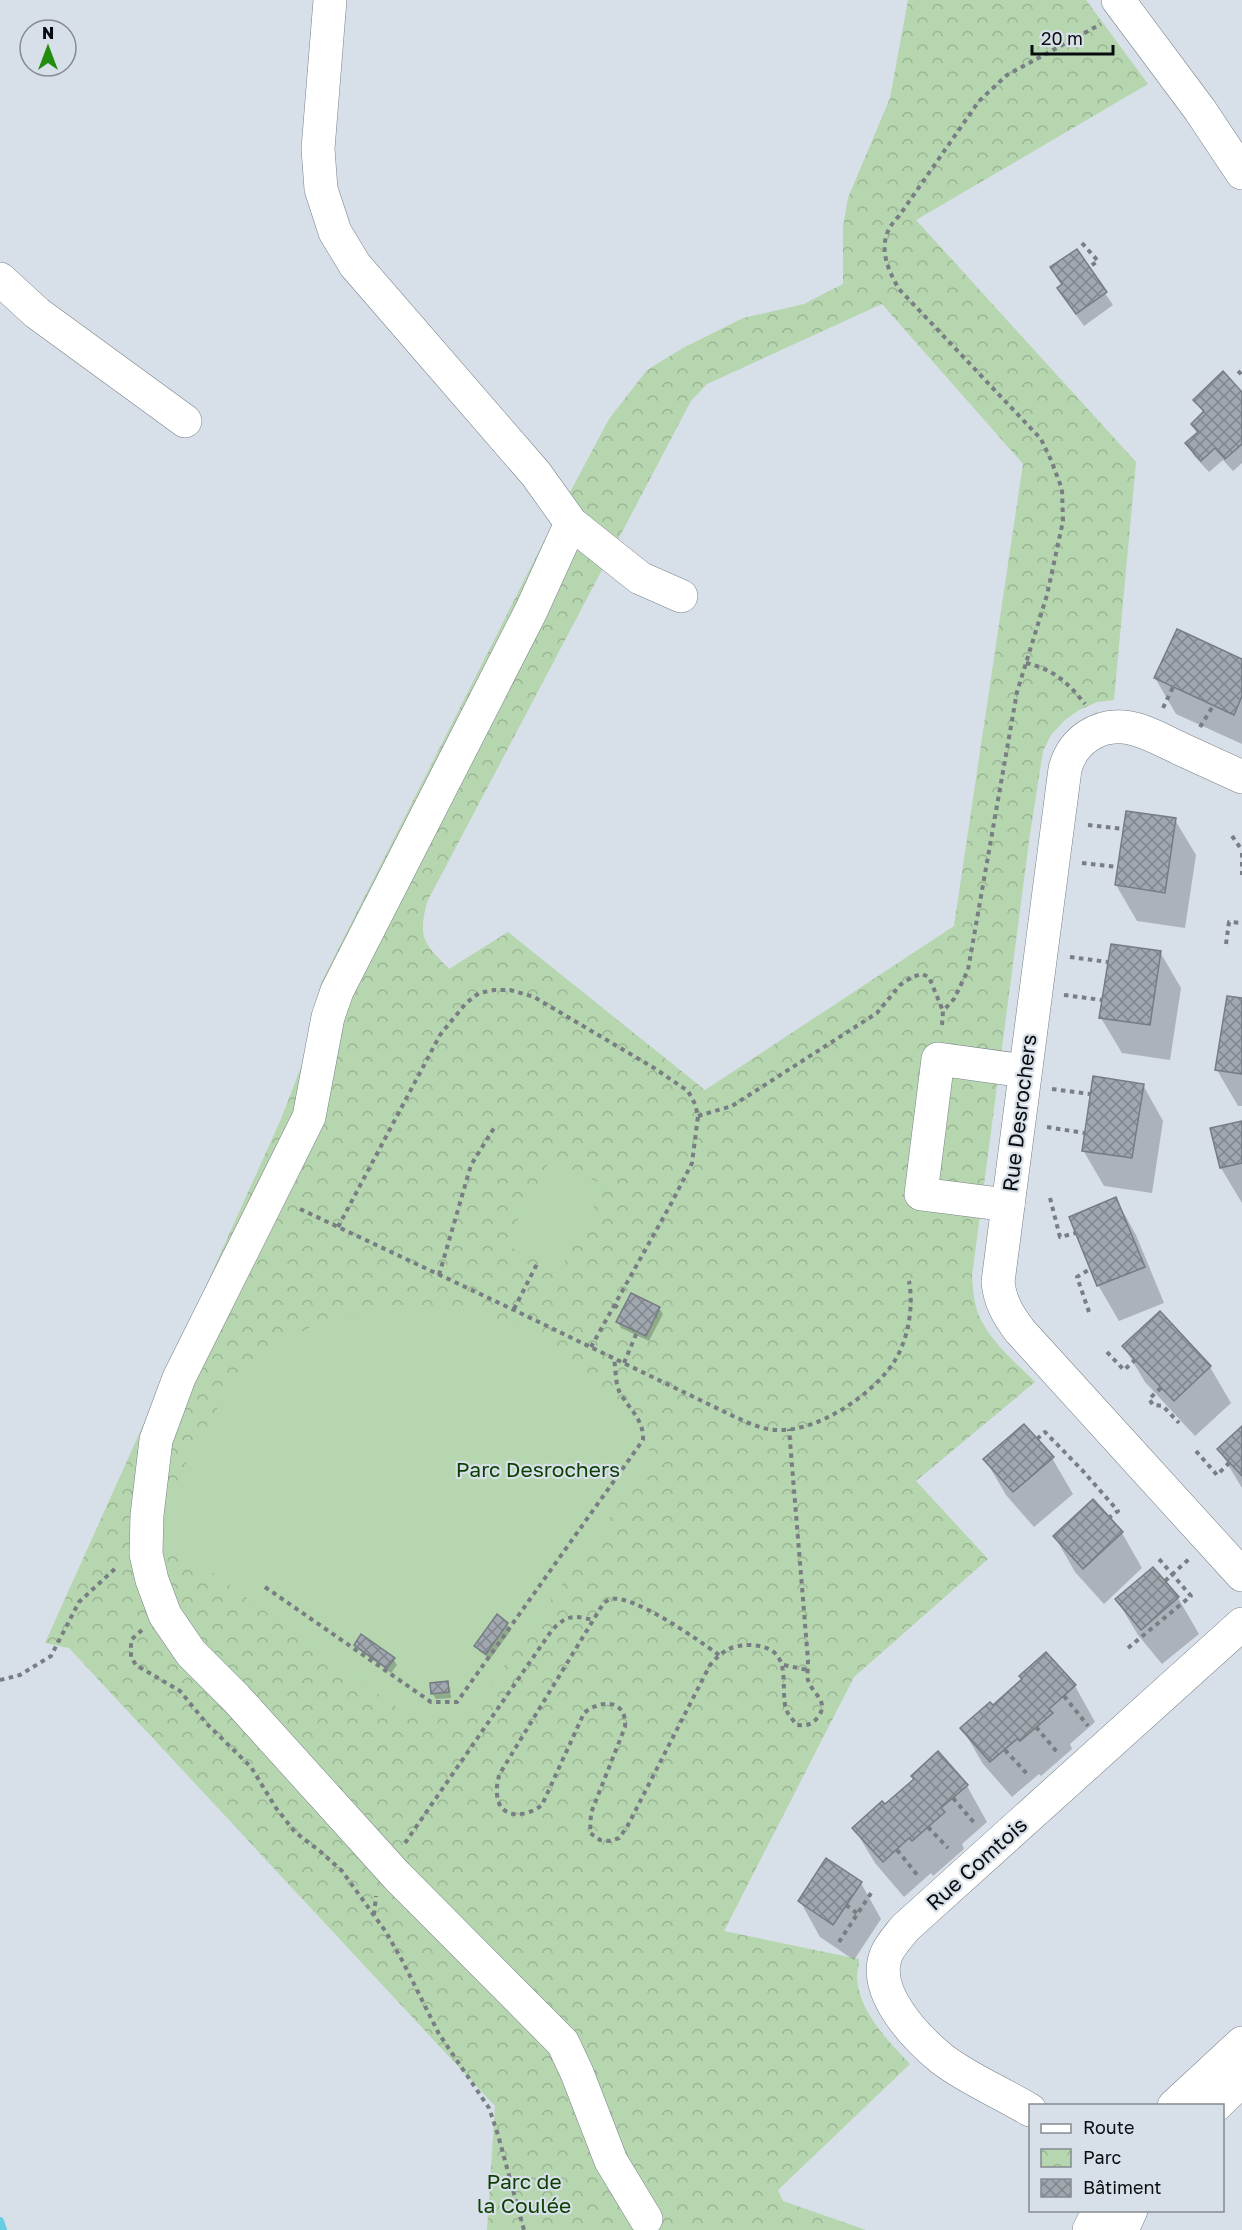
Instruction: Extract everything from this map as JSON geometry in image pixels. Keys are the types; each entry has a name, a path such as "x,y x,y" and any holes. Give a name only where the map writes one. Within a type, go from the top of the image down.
{"street":[{"path":"330,0 318,149 321,189 335,232 355,265 536,474 571,523 640,578 681,596"},
{"path":"1122,5 1200,110 1242,173"},
{"path":"0,279 37,313 185,421"},
{"path":"571,523 531,611 337,991 328,1017 309,1117 179,1378 156,1440 147,1515 146,1554 152,1580 165,1615 191,1653 236,1698 388,1867 563,2043 611,2161 646,2219"},
{"name":"Rue Desrochers","path":"1242,777 1144,732 1125,726 1108,726 1096,730 1074,748 1068,757 998,1282 999,1296 1011,1320 1242,1575"},
{"path":"1008,1205 921,1194 938,1059 1025,1071"},
{"name":"Rue Comtois","path":"1029,2109 944,2060 916,2033 887,1994 883,1970 886,1956 892,1943 905,1928 1242,1624"},
{"path":"1176,2104 1242,2043"},
{"path":"1217,2104 1242,2080"},
{"path":"1089,2230 1098,2212"},
{"path":"1122,2230 1131,2212"}],"path":[{"path":"943,1011 954,999 969,970 1017,692 1047,595 1063,521 1062,489 1052,460 1041,439 899,289 888,270 884,238 890,224 899,216 979,101 1007,75 1122,5"},
{"path":"1082,243 1098,261 1089,267"},
{"path":"1238,370 1242,375"},
{"path":"1026,663 1052,672 1066,682 1090,709"},
{"path":"1160,715 1173,687"},
{"path":"1197,732 1213,706"},
{"path":"1232,836 1242,852 1242,875"},
{"path":"1226,944 1229,922 1242,923"},
{"path":"698,1116 732,1106 752,1094 877,1012 900,985 912,977 922,974 929,977 943,1011 942,1025"},
{"path":"338,1227 440,1035 466,1004 479,993 494,990 510,990 534,997 654,1068 688,1091 696,1104 698,1116 692,1163 591,1347"},
{"path":"439,1275 471,1165 494,1128"},
{"path":"1050,1198 1060,1237 1076,1233"},
{"path":"300,1209 756,1426 777,1430 804,1426 828,1417 876,1383 894,1361 906,1337 912,1293 909,1281"},
{"path":"514,1310 538,1262"},
{"path":"1089,1312 1077,1276 1090,1269"},
{"path":"614,1305 622,1310"},
{"path":"624,1363 637,1332"},
{"path":"1107,1352 1124,1370 1135,1360"},
{"path":"265,1587 431,1702 458,1702 643,1440 644,1429 619,1391 614,1358"},
{"path":"1161,1388 1149,1399 1153,1405 1163,1406 1179,1423"},
{"path":"719,1654 682,1629 627,1600 611,1599 603,1604 499,1774 496,1795 500,1806 509,1813 521,1815 532,1813 542,1805 584,1713 603,1702 613,1704 626,1718 625,1727 591,1813 590,1833 600,1840 610,1841 619,1838 627,1827 710,1665 729,1647 755,1646 776,1654 784,1665 785,1707 797,1725 806,1726 814,1722 822,1713 823,1705 819,1695 809,1683 789,1429"},
{"path":"1037,1439 1045,1432 1083,1471 1118,1512 1110,1517"},
{"path":"1196,1451 1217,1475 1229,1463"},
{"path":"0,1680 20,1675 51,1656 79,1602 116,1567 146,1554"},
{"path":"1165,1581 1194,1554"},
{"path":"1128,1648 1191,1596 1159,1558"},
{"path":"165,1615 135,1634 131,1640 131,1657 136,1665 180,1691 207,1724 251,1767 276,1808 295,1832 321,1851 356,1888 404,1962 439,2034 489,2108 505,2156 524,2230"},
{"path":"388,1867 552,1630 562,1620 576,1616 593,1620"},
{"path":"784,1665 808,1670"},
{"path":"1064,1696 1093,1732"},
{"path":"1036,1727 1063,1760"},
{"path":"1005,1750 1036,1784"},
{"path":"953,1798 982,1833"},
{"path":"928,1827 949,1849"},
{"path":"897,1850 925,1885"},
{"path":"838,1942 873,1890"},
{"path":"846,1905 858,1914"}],"green space":[{"name":"Parc Desrochers","path":"908,0 1086,0 1148,84 916,220 1136,462 1114,700 1097,702 1079,710 1065,720 1051,735 1043,751 972,1276 976,1308 985,1327 1005,1352 1035,1382 916,1481 988,1559 854,1677 724,1931 859,1959 857,1978 863,2003 876,2025 910,2064 778,2190 783,2201 866,2230 487,2230 495,2106 69,1648 45,1643 281,1119 304,1059 321,983 543,543 609,419 647,370 683,348 743,318 804,304 843,284 843,227 848,198 890,98","holes":["882,304 1023,464 954,926 705,1090 508,932 449,969 428,946 423,932 427,902 691,401 707,384"]},
{"path":"551,1158 605,1186 559,1272 505,1244"},
{"path":"434,1307 481,1313 515,1325 552,1345 583,1368 640,1426 652,1458 469,1715 410,1717 163,1537 167,1501 189,1457 225,1395 250,1369 282,1344 320,1321 376,1308"}],"building":[{"path":"1077,249 1107,292 1076,314 1057,288 1062,284 1050,267"},
{"path":"1223,371 1242,392 1242,444 1225,459 1215,448 1201,461 1185,443 1198,432 1191,424 1204,411 1193,400"},
{"path":"1177,629 1242,659 1242,696 1234,715 1154,678"},
{"path":"1126,811 1176,818 1165,893 1115,885"},
{"path":"1111,944 1161,951 1150,1025 1099,1018"},
{"path":"1227,996 1242,998 1242,1074 1215,1070"},
{"path":"1093,1076 1144,1084 1132,1158 1082,1151"},
{"path":"1242,1121 1242,1163 1220,1168 1210,1128"},
{"path":"1116,1197 1145,1267 1097,1286 1069,1217"},
{"path":"631,1293 660,1307 646,1336 616,1322"},
{"path":"1160,1311 1211,1366 1174,1401 1122,1346"},
{"path":"1024,1424 1054,1457 1013,1492 983,1459"},
{"path":"1242,1426 1242,1476 1217,1449"},
{"path":"1093,1499 1123,1532 1083,1569 1053,1536"},
{"path":"1153,1567 1179,1597 1141,1630 1115,1599"},
{"path":"497,1614 508,1623 486,1654 474,1646"},
{"path":"361,1634 395,1658 387,1668 354,1645"},
{"path":"1046,1652 1076,1685 1049,1709 1053,1713 1020,1741 1017,1739 990,1762 960,1728 990,1702 993,1705 1022,1679 1019,1676"},
{"path":"448,1681 449,1692 431,1694 430,1683"},
{"path":"938,1751 968,1785 941,1808 945,1812 912,1841 909,1838 883,1862 852,1828 882,1801 885,1804 914,1779 911,1776"},
{"path":"826,1858 862,1882 833,1925 798,1901"}],"waterway":[{"path":"0,2221 3,2230"}],"park label":[{"name":"Parc de la Coulée","path":"524,2194"}]}
